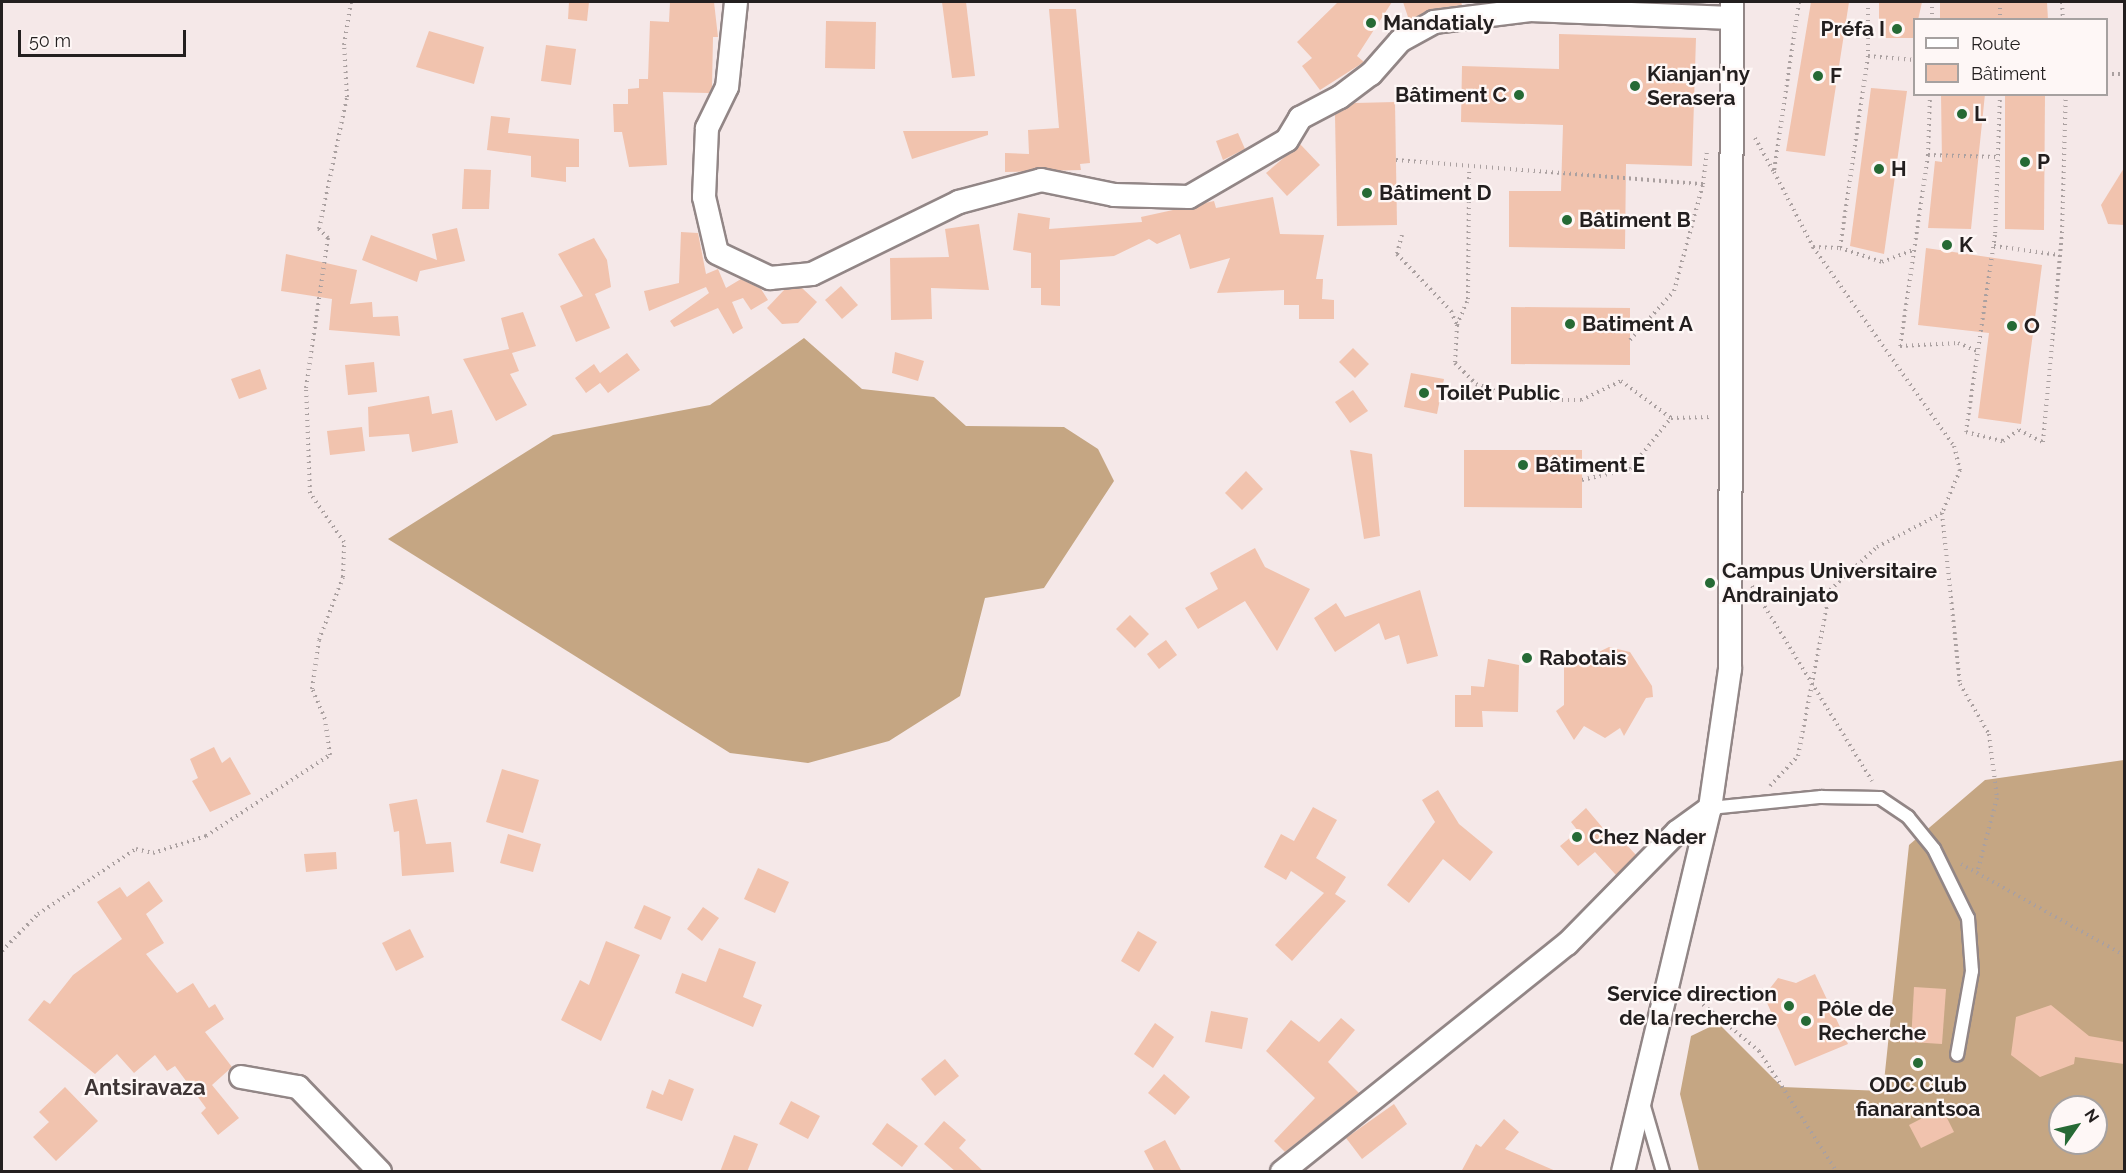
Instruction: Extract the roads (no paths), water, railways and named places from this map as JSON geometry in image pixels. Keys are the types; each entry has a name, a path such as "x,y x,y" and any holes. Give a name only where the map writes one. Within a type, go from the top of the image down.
{"street":[{"path":"736,2 727,87 707,128 704,197 717,253 770,278 812,274 959,202 1041,180 1114,195 1189,197 1287,140 1300,117 1340,97 1371,74 1400,41 1434,22 1530,10 1732,10 1733,416 1730,669 1710,808 1623,1172"},
{"path":"1282,1172 1567,944 1677,832 1710,808"},
{"path":"241,1077 298,1087 380,1172"}],"lane":[{"path":"1710,808 1880,798 1908,817 1934,849 1968,918 1972,971 1958,1055"},
{"path":"1642,1097 1663,1172"}],"place":[{"name":"Mandatialy","path":"1371,23"},
{"name":"Préfa I","path":"1897,29"},
{"name":"F","path":"1818,76"},
{"name":"Kianjan'ny Serasera","path":"1635,86"},
{"name":"Bâtiment C","path":"1519,95"},
{"name":"L","path":"1962,114"},
{"name":"P","path":"2025,162"},
{"name":"H","path":"1879,169"},
{"name":"Bâtiment D","path":"1367,193"},
{"name":"Bâtiment B","path":"1567,220"},
{"name":"K","path":"1947,245"},
{"name":"Batiment A","path":"1570,324"},
{"name":"O","path":"2012,326"},
{"name":"Toilet Public","path":"1424,393"},
{"name":"Bâtiment E","path":"1523,465"},
{"name":"Campus Universitaire Andrainjato","path":"1710,583"},
{"name":"Rabotais","path":"1527,658"},
{"name":"Chez Nader","path":"1577,837"},
{"name":"Service direction de la recherche","path":"1789,1006"},
{"name":"Pôle de Recherche","path":"1806,1021"},
{"name":"ODC Club fianarantsoa","path":"1918,1063"}],"district":[{"name":"Antsiravaza","path":"145,1088"}]}
